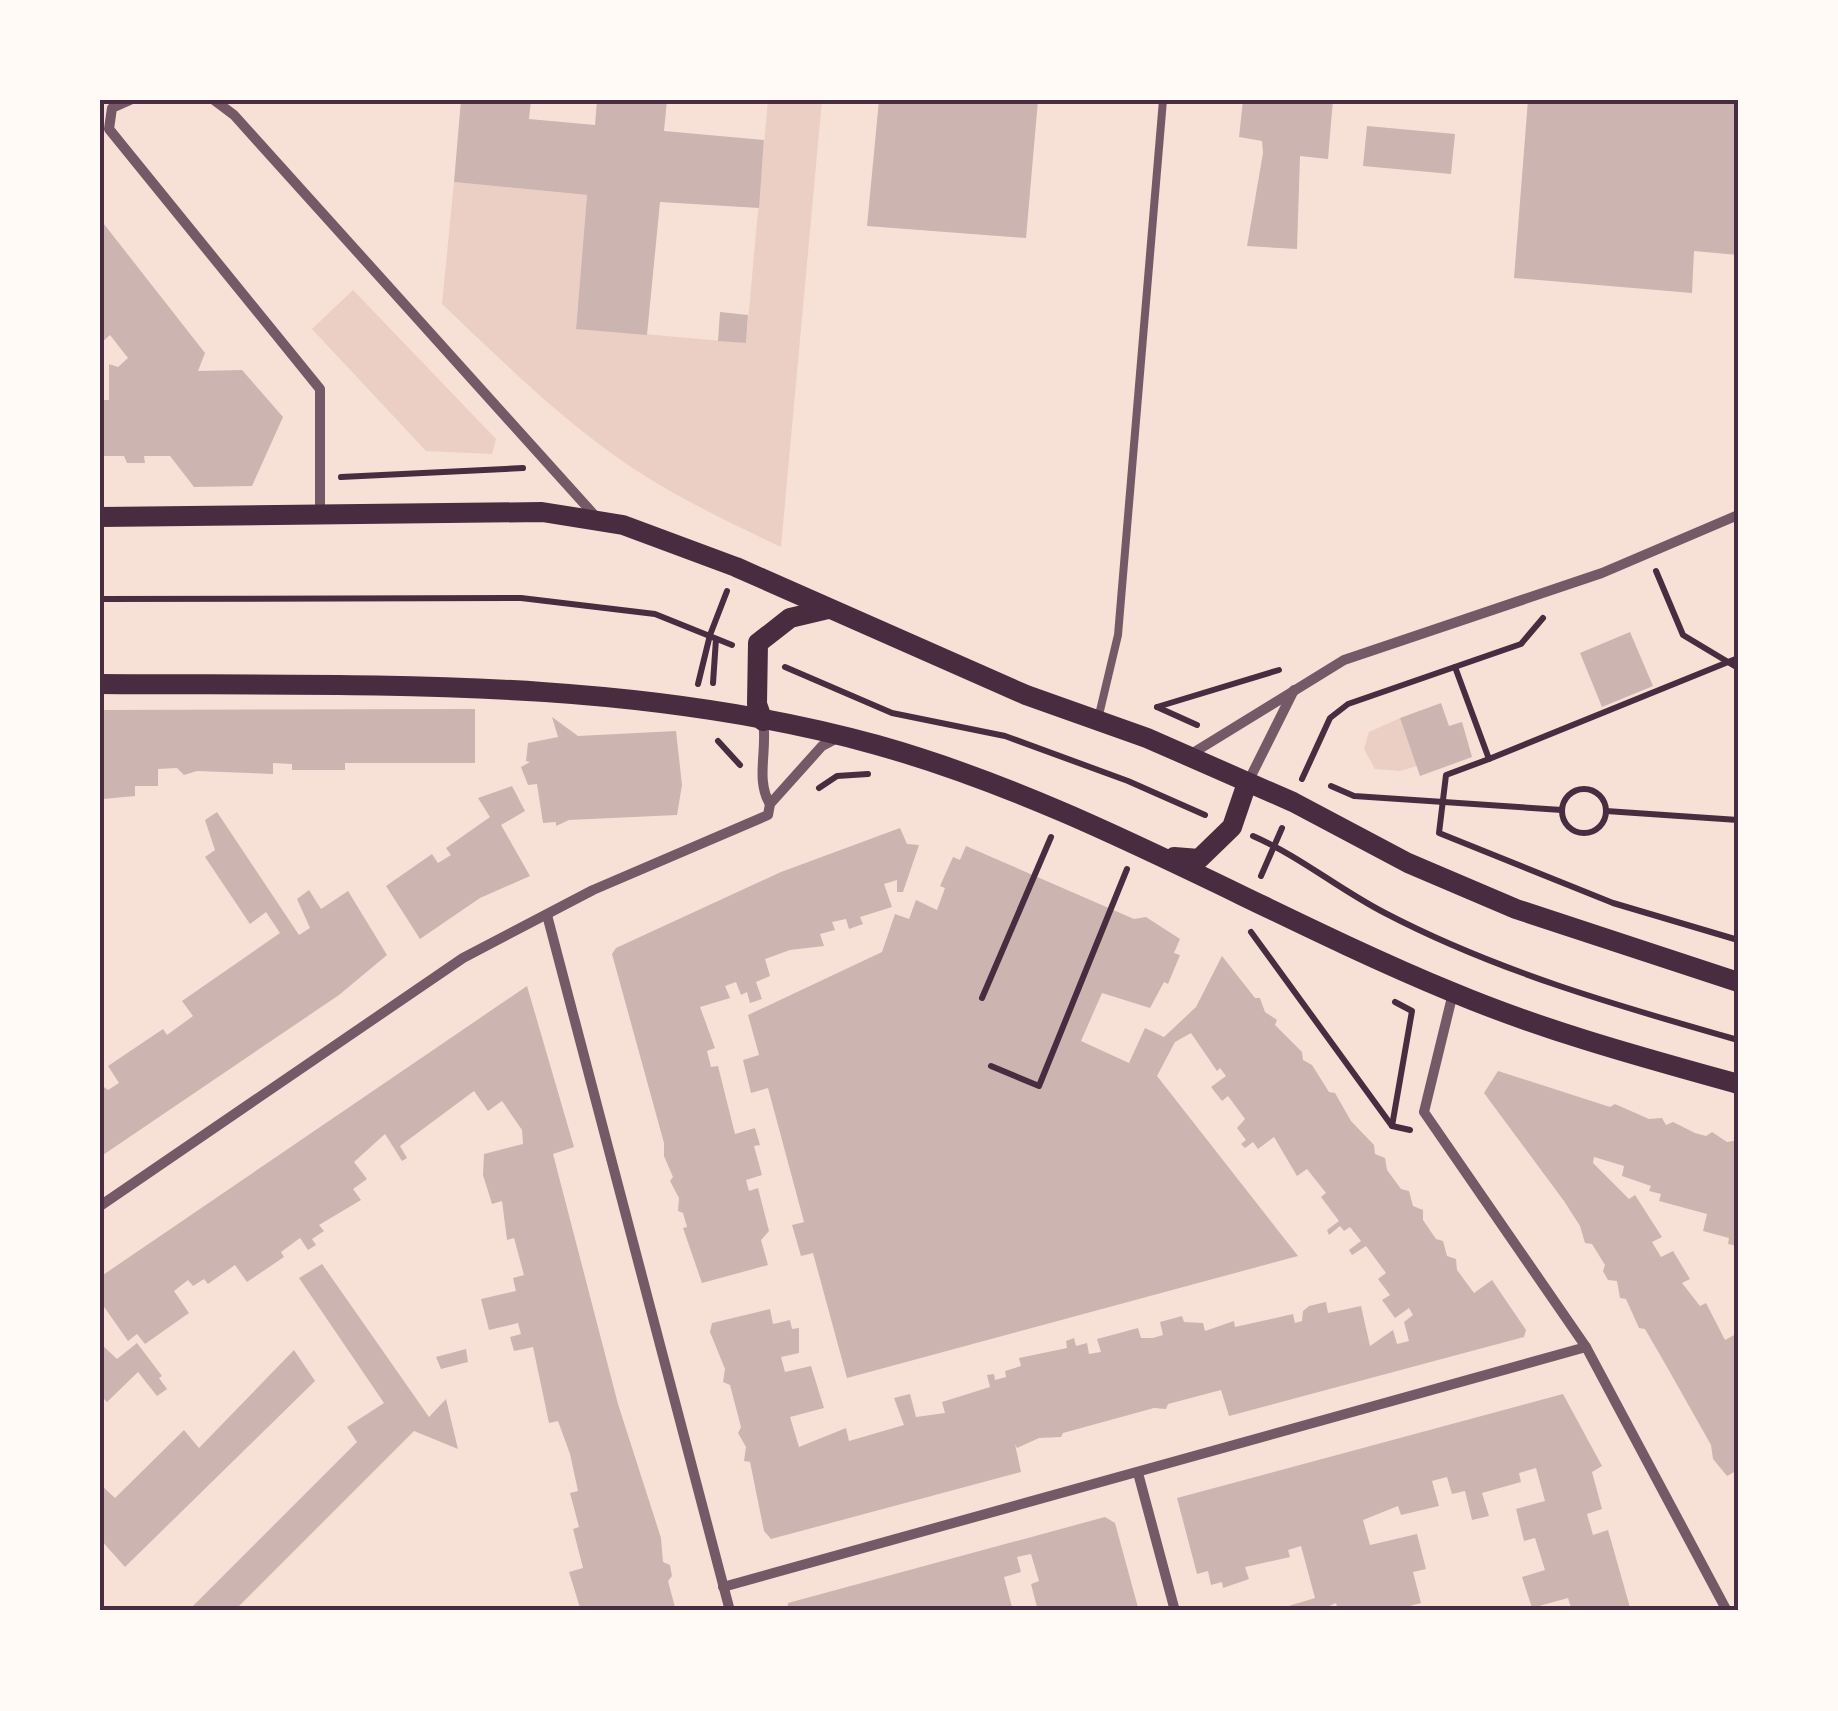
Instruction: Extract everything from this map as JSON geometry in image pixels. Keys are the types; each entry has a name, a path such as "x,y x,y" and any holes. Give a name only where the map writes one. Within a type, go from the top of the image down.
{"main road":[{"path":"100,517 542,512 598,518 736,567 1026,695 1146,738 1293,802 1408,863 1516,909 1738,982"},
{"path":"764,721 758,704 758,643 790,618 828,610"},
{"path":"100,684 527,689 692,708 840,736 999,786 1168,856 1246,910 1453,992 1588,1042 1738,1084"},
{"path":"1168,856 1199,859 1232,827 1247,783"}],"street":[{"path":"130,100 112,108 109,129 320,390 320,514"},
{"path":"214,100 234,115 598,518"},
{"path":"1187,756 1224,737 1296,686 1344,660 1650,553 1738,515"},
{"path":"1247,783 1296,686"},
{"path":"764,721 768,746 761,790 770,804"},
{"path":"100,1206 463,958 611,882 768,816 770,804 822,746 840,736"},
{"path":"547,915 730,1611"},
{"path":"1453,992 1424,1112 1586,1346 1727,1611"},
{"path":"723,1587 1586,1346"},
{"path":"1138,1473 1175,1611"}],"lane":[{"path":"1098,718 1118,635 1163,100"}],"path":[{"path":"320,478 548,467"},
{"path":"1650,553 1683,635 1736,663"},
{"path":"692,708 710,635 736,567"},
{"path":"100,599 521,598 655,614 892,713 1006,736 1128,780 1274,845 1382,912 1466,950 1602,1002 1738,1040"},
{"path":"1246,910 1330,718 1348,704 1520,644 1543,618 1559,612"},
{"path":"1736,663 1446,775 1439,832 1613,902 1738,940"},
{"path":"1455,667 1489,759"},
{"path":"1157,707 1282,669"},
{"path":"1128,780 1157,707"},
{"path":"1157,707 1224,737"},
{"path":"1260,756 1354,796 1562,810"},
{"path":"811,793 837,776 877,774"},
{"path":"1582,789 1601,798 1606,811 1601,825 1582,833 1565,822 1562,810 1568,795 1582,789"},
{"path":"1606,811 1738,820"},
{"path":"1034,830 1065,843"},
{"path":"982,998 1051,837"},
{"path":"1111,861 1144,875"},
{"path":"991,1066 1039,1086 1127,867"},
{"path":"1246,910 1274,940"},
{"path":"1246,910 1392,1126 1445,1139"},
{"path":"1378,993 1412,1011 1392,1126"}],"shaded area":[{"path":"768,100 822,100 781,547 672,492 611,453 545,400 442,304 454,182 587,195 576,328 746,343"},
{"path":"353,290 496,439 492,454 426,451 312,329"},
{"path":"1400,718 1417,766 1400,771 1375,769 1364,749 1369,732"}],"building":[{"path":"461,100 531,100 529,119 595,125 597,100 667,100 664,131 764,140 759,208 660,202 647,335 576,329 587,195 454,182"},
{"path":"879,100 1038,100 1026,238 867,226"},
{"path":"1243,100 1333,100 1328,159 1300,156 1297,249 1247,246 1263,153 1262,141 1239,137"},
{"path":"1528,100 1738,100 1738,255 1694,251 1692,293 1514,278"},
{"path":"1367,126 1455,134 1451,174 1363,166"},
{"path":"100,219 205,353 198,371 242,370 283,417 252,486 194,487 170,456 144,456 145,463 127,463 124,456 100,456 100,400 109,400 109,364 118,367 128,358 110,335 100,344"},
{"path":"720,312 748,315 746,343 718,341"},
{"path":"1630,632 1653,686 1602,707 1580,653"},
{"path":"1441,703 1449,726 1462,722 1472,757 1420,776 1400,718"},
{"path":"475,709 475,763 345,763 345,770 292,770 292,764 273,763 273,774 197,771 184,775 177,768 158,769 158,786 135,786 135,796 103,799 100,710"},
{"path":"552,717 578,736 676,731 682,785 677,815 569,820 556,826 556,822 543,823 537,784 528,785 521,767 530,762 526,761 528,743 558,737"},
{"path":"512,786 525,811 501,825 530,876 480,898 420,939 386,886 432,854 438,863 451,855 446,848 490,817 478,798"},
{"path":"217,812 299,935 310,928 297,899 309,890 321,909 348,891 387,955 339,995 100,1157 100,1084 108,1090 119,1083 108,1066 163,1029 167,1035 193,1016 182,1001 280,933 266,912 250,924 205,857 215,850 205,820"},
{"path":"900,828 907,844 919,845 903,892 897,892 897,880 884,884 892,907 860,917 863,924 849,929 846,919 832,922 835,930 820,934 824,946 790,950 765,959 770,976 756,982 762,999 750,1003 747,992 741,995 736,982 725,986 730,998 700,1007 715,1048 707,1051 711,1067 718,1066 735,1134 755,1128 760,1145 754,1146 762,1175 746,1180 749,1191 758,1188 769,1231 761,1240 768,1265 702,1283 683,1228 687,1227 683,1213 678,1211 679,1198 670,1181 673,1177 664,1156 664,1143 612,954 616,948 781,872"},
{"path":"966,846 1134,919 1146,917 1180,939 1174,953 1180,955 1168,984 1164,982 1150,1008 1102,993 1081,1041 1129,1063 1145,1028 1164,1037 1196,1007 1222,956 1255,998 1260,998 1265,1012 1277,1020 1275,1025 1302,1052 1303,1060 1312,1065 1329,1092 1335,1093 1351,1121 1374,1145 1375,1154 1385,1158 1387,1170 1401,1189 1409,1191 1413,1206 1423,1210 1423,1220 1436,1239 1443,1241 1447,1256 1456,1259 1457,1270 1474,1293 1492,1280 1526,1330 1524,1337 1229,1416 1221,1390 1168,1404 1166,1409 1154,1408 1063,1433 1061,1437 1039,1438 1017,1448 1015,1444 1021,1472 771,1539 764,1531 750,1462 744,1461 746,1447 738,1433 741,1427 730,1385 723,1382 725,1369 710,1332 712,1323 770,1309 773,1324 790,1320 792,1329 799,1328 799,1353 781,1357 785,1372 811,1366 824,1408 790,1417 799,1447 846,1428 849,1441 904,1425 894,1398 910,1394 916,1417 945,1413 942,1402 990,1387 987,1375 994,1374 995,1380 1006,1377 1005,1371 1021,1366 1019,1358 1067,1348 1066,1341 1074,1338 1076,1346 1087,1343 1089,1354 1101,1352 1097,1339 1138,1328 1141,1338 1153,1338 1163,1335 1160,1322 1182,1316 1184,1322 1203,1323 1205,1331 1234,1321 1235,1327 1293,1314 1295,1323 1302,1321 1303,1311 1309,1306 1326,1302 1328,1313 1361,1306 1370,1346 1393,1330 1397,1344 1409,1341 1404,1322 1413,1315 1409,1308 1395,1318 1382,1300 1390,1295 1378,1279 1386,1273 1366,1246 1352,1255 1349,1250 1361,1241 1350,1227 1344,1231 1340,1226 1329,1235 1327,1230 1339,1221 1321,1197 1326,1193 1307,1169 1297,1176 1274,1137 1258,1149 1253,1142 1245,1148 1241,1144 1246,1140 1237,1128 1245,1119 1228,1096 1222,1101 1211,1087 1226,1076 1220,1068 1217,1071 1191,1033 1175,1042 1157,1076 1298,1256 847,1378 813,1253 801,1256 792,1225 804,1222 768,1088 751,1093 743,1060 759,1055 748,1015 882,952 895,914 909,919 916,900 937,910 945,888 940,886 953,857 960,860"},
{"path":"527,986 574,1147 553,1154 618,1404 661,1538 663,1562 670,1565 672,1576 668,1581 676,1611 581,1611 569,1572 583,1568 573,1529 579,1527 570,1493 578,1491 570,1454 558,1421 549,1423 533,1347 514,1351 510,1337 521,1334 518,1323 489,1330 481,1299 516,1291 513,1278 524,1275 514,1238 507,1240 502,1201 492,1204 483,1175 484,1154 523,1144 522,1130 502,1101 488,1111 474,1091 400,1146 407,1158 402,1161 385,1134 354,1162 367,1179 353,1189 361,1200 319,1225 324,1231 312,1239 316,1245 308,1250 300,1238 281,1252 284,1257 247,1282 235,1265 208,1284 204,1279 193,1286 188,1280 174,1291 189,1313 145,1344 137,1334 128,1341 100,1301 100,1277"},
{"path":"1498,1071 1610,1107 1615,1104 1649,1119 1662,1118 1666,1125 1673,1122 1706,1136 1712,1132 1727,1142 1738,1140 1737,1246 1728,1244 1729,1238 1703,1231 1707,1214 1659,1201 1661,1194 1649,1191 1651,1186 1622,1176 1624,1166 1594,1157 1593,1163 1629,1199 1635,1195 1662,1237 1652,1242 1661,1257 1673,1251 1690,1279 1682,1283 1700,1306 1706,1303 1725,1340 1738,1333 1738,1470 1727,1476 1713,1459 1711,1445 1667,1367 1645,1329 1639,1328 1626,1299 1620,1298 1617,1281 1608,1280 1603,1271 1605,1265 1592,1244 1585,1243 1580,1226 1564,1201 1484,1093"},
{"path":"322,1264 429,1417 446,1399 458,1449 414,1431 234,1611 188,1611 357,1442 347,1427 384,1403 299,1278"},
{"path":"100,1343 117,1359 137,1343 167,1389 157,1396 138,1372 107,1402 100,1395"},
{"path":"466,1349 468,1362 441,1369 436,1357"},
{"path":"294,1350 315,1381 125,1567 100,1539 100,1484 115,1498 184,1430 199,1448"},
{"path":"1563,1394 1602,1466 1592,1472 1602,1509 1587,1514 1593,1535 1608,1530 1631,1611 1564,1611 1571,1608 1568,1598 1532,1608 1522,1577 1545,1570 1535,1538 1524,1541 1516,1509 1545,1501 1536,1468 1519,1473 1521,1482 1482,1493 1489,1516 1472,1520 1465,1491 1452,1494 1447,1477 1432,1481 1439,1506 1401,1515 1398,1506 1363,1520 1370,1545 1417,1534 1426,1569 1413,1572 1421,1603 1391,1611 1338,1611 1336,1603 1318,1611 1272,1611 1315,1598 1301,1546 1288,1550 1290,1557 1245,1567 1249,1579 1223,1588 1222,1582 1211,1585 1208,1571 1197,1574 1177,1498"},
{"path":"1105,1517 1115,1523 1139,1611 1038,1611 1031,1584 1039,1581 1031,1554 1017,1557 1021,1572 1004,1577 1013,1611 787,1611 788,1603"}]}
